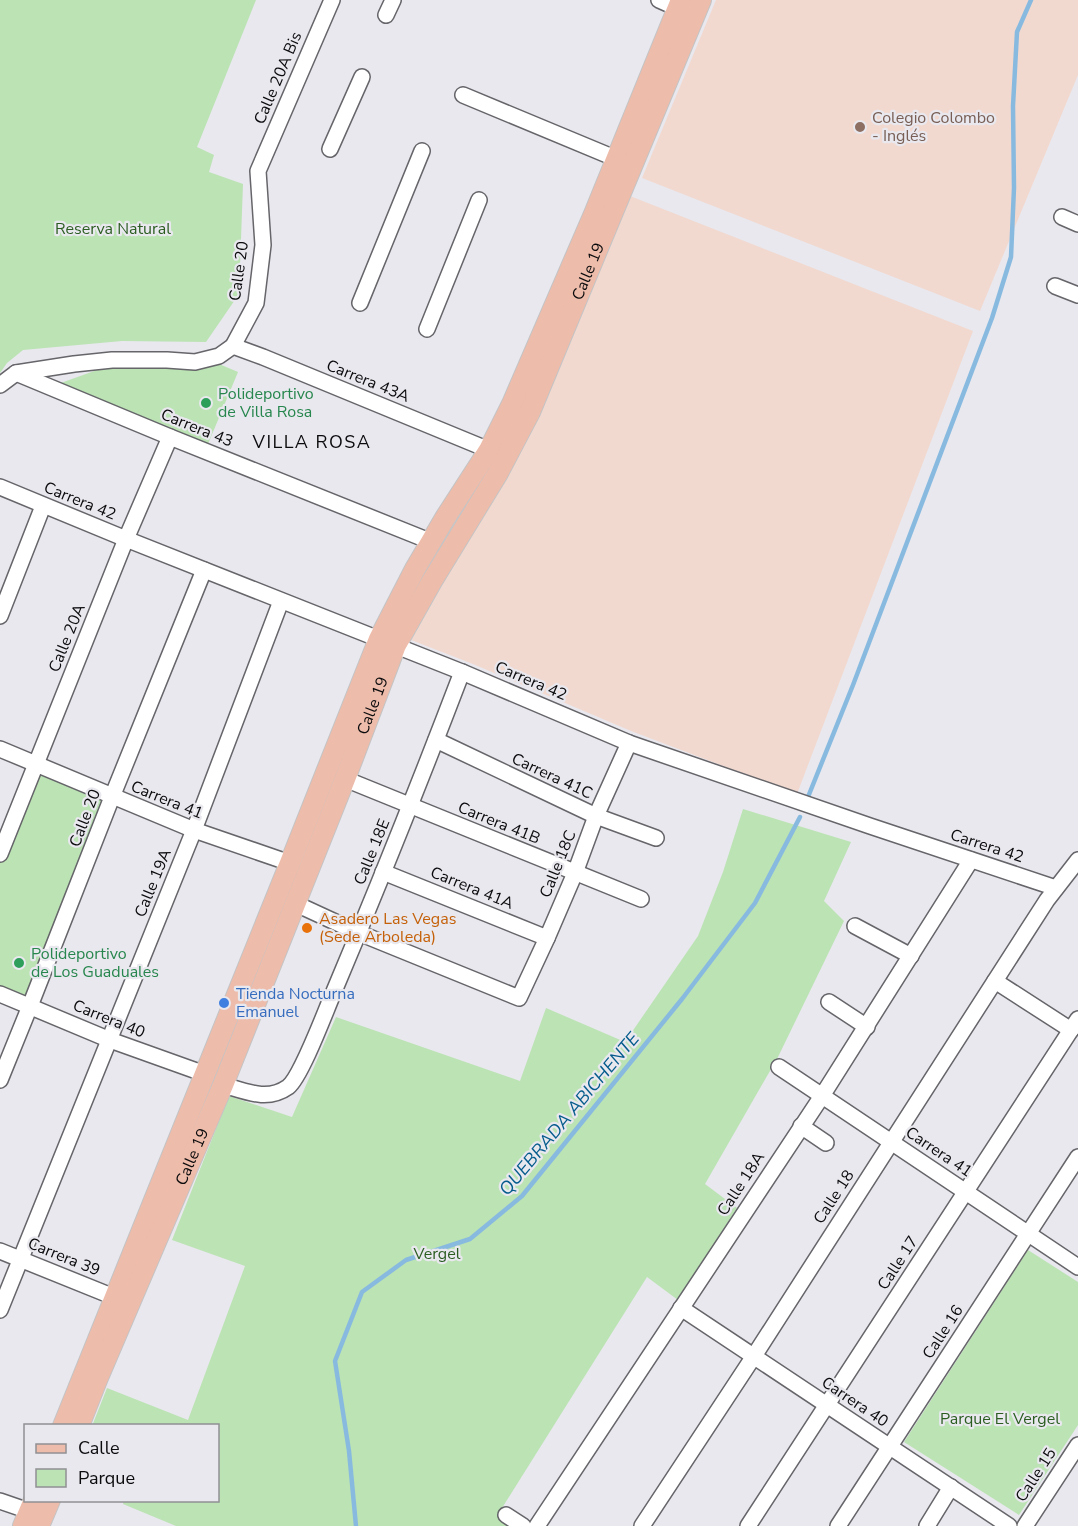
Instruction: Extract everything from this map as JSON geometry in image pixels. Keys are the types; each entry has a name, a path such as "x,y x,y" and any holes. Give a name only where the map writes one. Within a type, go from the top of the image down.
{"main road":[{"name":"Calle 19","path":"63,1424 290,864 388,642 432,581 498,473 530,412 701,0"},
{"name":"Calle 19","path":"79,1424 223,1085 345,779 388,642 415,569 489,450 512,404 617,159 672,3"},
{"path":"31,1516 48,1502"}],"street":[{"name":"Calle 20A Bis","path":"258,171 332,0"},
{"path":"386,15 393,0"},
{"path":"330,149 362,77"},
{"path":"463,95 617,159"},
{"path":"360,303 422,151"},
{"name":"Calle 20","path":"233,346 256,303 263,245 258,171"},
{"path":"427,329 479,200"},
{"path":"1062,217 1078,224"},
{"path":"1055,286 1078,295"},
{"path":"0,385 16,373 74,364 112,360 195,362 219,356 233,346"},
{"name":"Carrera 43A","path":"233,346 489,450"},
{"name":"Carrera 43","path":"16,373 432,542"},
{"name":"Calle 20A","path":"0,854 126,539 170,437"},
{"name":"Carrera 42","path":"0,487 462,672 630,743 1056,888"},
{"path":"0,616 43,506"},
{"name":"Calle 20","path":"0,1080 204,570"},
{"name":"Calle 19A","path":"0,1310 194,830 281,601"},
{"name":"Calle 18E","path":"223,1085 263,1095 278,1092 290,1085 297,1076 359,933 462,672"},
{"name":"Carrera 41C","path":"436,741 596,816 656,838"},
{"name":"Calle 18C","path":"359,933 519,998 575,873 596,816 630,743"},
{"name":"Carrera 41","path":"0,749 194,830 290,864"},
{"name":"Carrera 41B","path":"345,779 641,899"},
{"name":"Calle 18A","path":"537,1526 822,1096 972,860"},
{"name":"Calle 18","path":"642,1526 995,981 1056,888 1078,860"},
{"name":"Carrera 41A","path":"383,872 547,938"},
{"path":"294,903 359,933"},
{"path":"855,926 911,956"},
{"path":"995,981 1075,1025"},
{"name":"Carrera 40","path":"0,994 110,1040 205,1074"},
{"path":"829,1002 867,1027"},
{"name":"Calle 17","path":"748,1526 1075,1025"},
{"name":"Carrera 41","path":"779,1067 1078,1267"},
{"path":"801,1126 826,1143"},
{"name":"Calle 16","path":"838,1526 1078,1157"},
{"name":"Carrera 39","path":"0,1251 114,1297"},
{"name":"Carrera 40","path":"681,1308 1009,1526"},
{"name":"Calle 15","path":"1025,1526 1078,1445"},
{"path":"927,1526 951,1487"},
{"path":"0,1501 31,1516"},
{"path":"506,1515 523,1526"}],"shaded area":[{"name":"Colegio Colombo - Inglés","path":"716,0 1078,0 1078,75 980,311 642,178"},
{"path":"630,196 973,331 797,794 631,731 411,640 507,477 537,420"}],"green space":[{"name":"Reserva Natural","path":"0,0 256,0 197,147 214,155 209,172 243,184 239,294 206,342 122,341 23,350 7,363 0,373"},
{"path":"219,364 238,372 208,444 58,384 97,370"},
{"path":"38,773 107,801 31,1003 0,991 0,863"},
{"name":"Vergel","path":"743,809 851,842 824,901 844,921 778,1057 705,1184 737,1208 678,1300 647,1277 497,1516 513,1526 176,1526 123,1504 124,1502 219,1502 219,1424 93,1424 107,1388 188,1420 245,1266 172,1240 229,1096 292,1117 336,1017 520,1081 546,1008 625,1042 698,936 723,872"},
{"name":"Parque El Vergel","path":"1028,1250 1078,1282 1078,1425 1019,1515 904,1442"}],"waterway":[{"path":"808,797 853,685 992,318 1011,257 1014,188 1013,106 1017,32 1031,0"},
{"name":"QUEBRADA ABICHENTE","path":"356,1526 349,1451 335,1361 362,1292 406,1260 470,1239 522,1196 682,999 755,903 800,817"}],"place":[{"name":"Colegio Colombo - Inglés","path":"860,127"},
{"name":"Polideportivo de Villa Rosa","path":"206,403"},
{"name":"Asadero Las Vegas (Sede Arboleda)","path":"307,928"},
{"name":"Polideportivo de Los Guaduales","path":"19,963"},
{"name":"Tienda Nocturna Emanuel","path":"224,1003"}],"district":[{"name":"VILLA ROSA","path":"312,442"}]}
